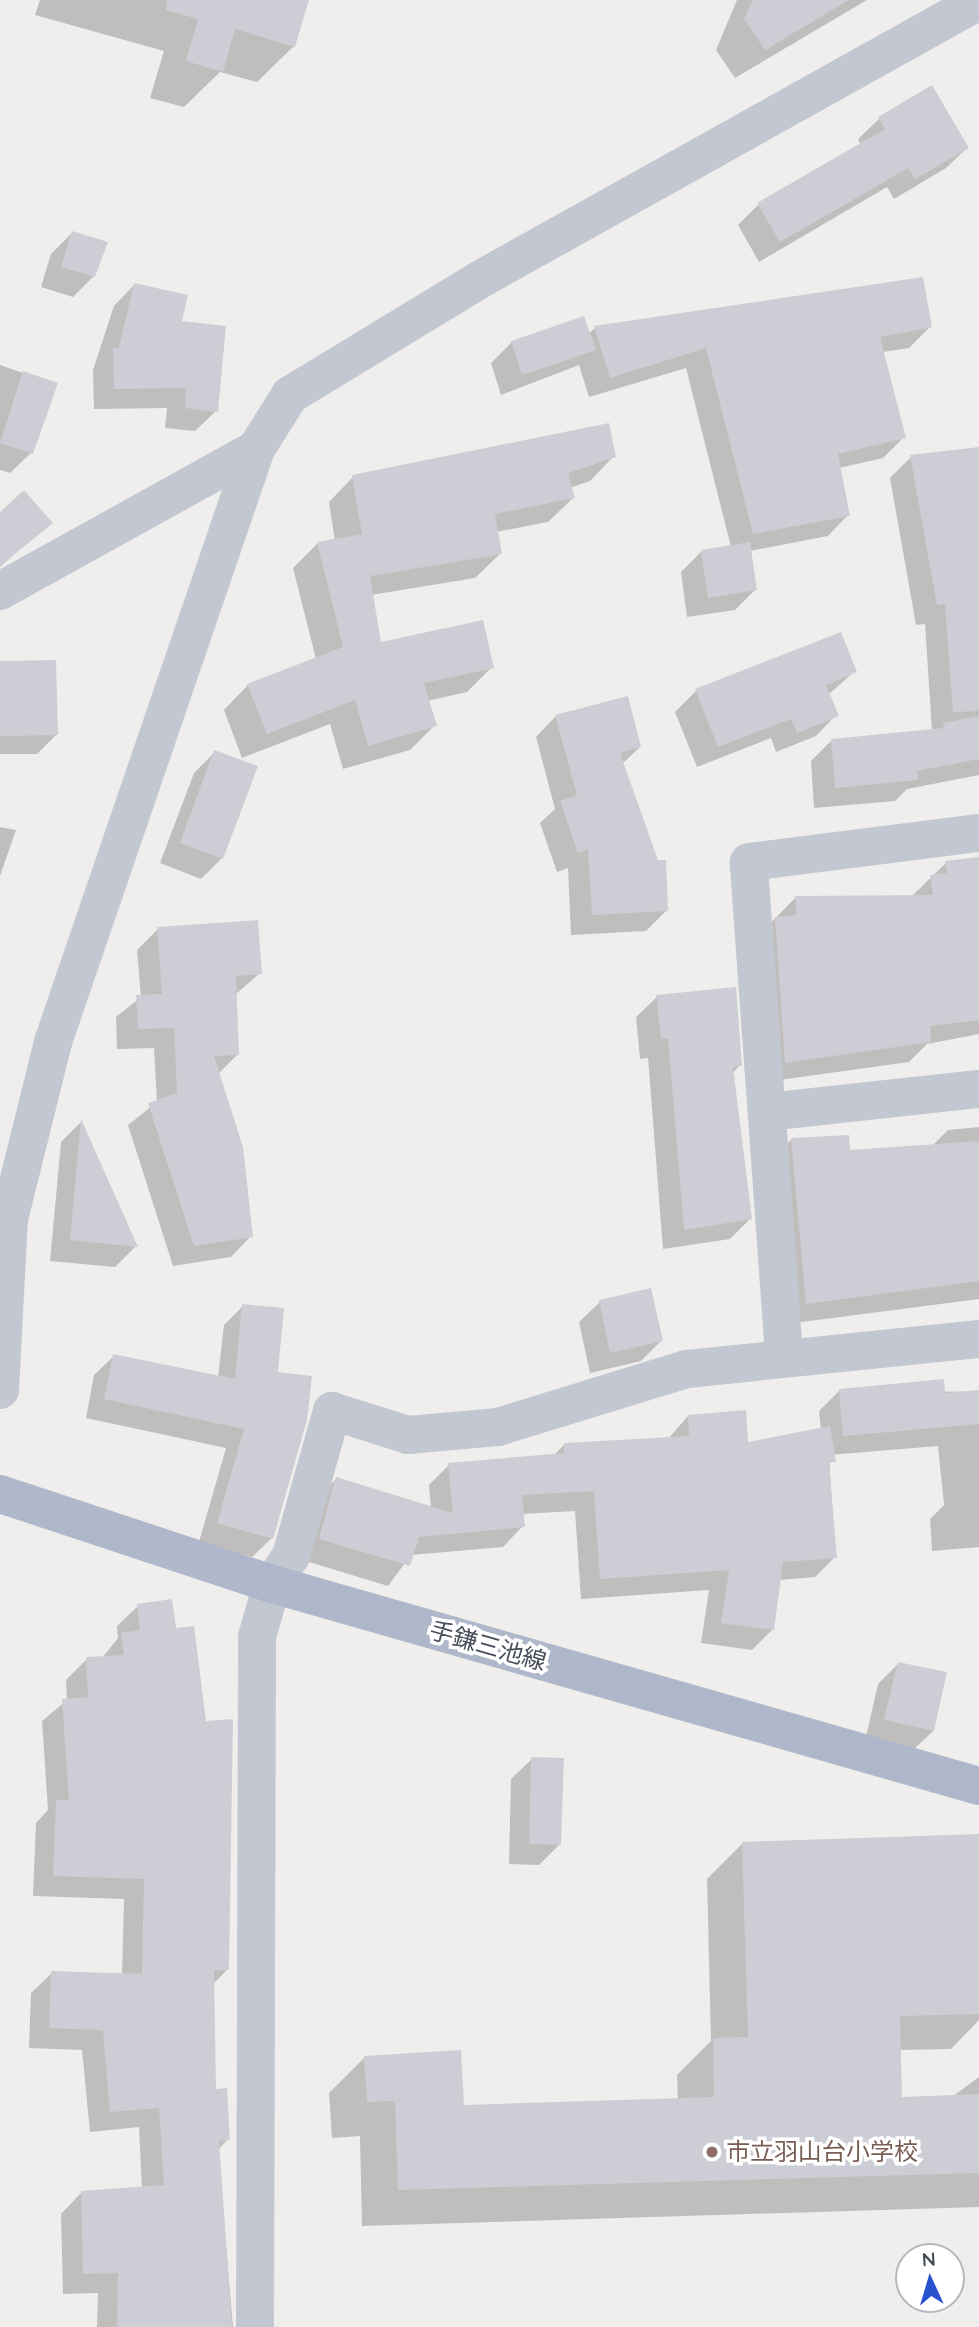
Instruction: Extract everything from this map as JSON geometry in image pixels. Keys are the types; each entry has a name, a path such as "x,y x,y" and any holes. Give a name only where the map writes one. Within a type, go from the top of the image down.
{"main road":[{"name":"手鎌三池線","path":"0,1494 272,1584 979,1786"}],"street":[{"path":"0,1390 9,1219 53,1042 256,449 289,395 337,363 979,1"},
{"path":"0,591 256,449"},
{"path":"784,1355 750,862 979,833"},
{"path":"767,1112 979,1089"},
{"path":"255,2327 257,1637 272,1584 290,1556 332,1411 408,1435 498,1427 687,1369 784,1355 979,1339"}],"building":[{"path":"167,0 309,0 295,47 235,29 223,72 186,61 198,19 166,10"},
{"path":"753,0 849,0 765,50 744,19"},
{"path":"932,85 969,148 915,179 908,168 780,242 757,203 885,129 878,117"},
{"path":"72,231 108,242 95,277 61,267"},
{"path":"923,277 932,327 880,337 906,438 838,454 850,516 753,534 706,348 610,378 594,326"},
{"path":"134,283 188,295 182,321 226,326 218,412 185,408 186,388 114,389 113,348 119,348"},
{"path":"584,316 596,350 522,375 511,341"},
{"path":"23,371 58,383 33,454 0,443"},
{"path":"609,423 616,457 568,473 575,498 495,514 502,554 370,576 381,642 483,620 494,668 424,683 437,726 368,746 355,700 267,734 247,684 343,647 317,542 362,534 352,475"},
{"path":"979,447 979,711 953,712 945,604 937,605 910,455"},
{"path":"24,490 53,523 0,566 0,512"},
{"path":"750,542 757,590 708,598 701,550"},
{"path":"841,632 857,672 826,685 839,716 797,733 791,719 718,747 695,689"},
{"path":"56,660 58,735 0,736 0,661"},
{"path":"628,696 641,747 620,753 658,860 666,860 668,911 592,915 588,849 578,853 560,801 577,795 555,715"},
{"path":"979,716 979,759 917,771 918,780 835,788 831,739 944,728 943,723"},
{"path":"214,750 258,766 223,859 180,843"},
{"path":"979,857 979,1020 930,1026 931,1042 785,1063 775,917 797,915 795,896 933,895 930,875 947,873 945,861"},
{"path":"258,920 262,974 236,976 239,1055 214,1056 243,1147 253,1237 194,1246 148,1103 177,1093 174,1028 138,1029 136,995 162,994 157,927"},
{"path":"736,987 742,1066 733,1067 752,1219 684,1230 668,1039 661,1039 656,995"},
{"path":"81,1119 138,1247 70,1240"},
{"path":"849,1135 850,1150 979,1141 979,1281 806,1304 791,1138"},
{"path":"651,1288 663,1341 610,1353 599,1300"},
{"path":"242,1304 284,1308 278,1372 312,1376 307,1420 273,1539 217,1523 244,1429 104,1399 113,1354 235,1379"},
{"path":"944,1379 945,1393 979,1390 979,1424 843,1436 839,1389"},
{"path":"746,1410 748,1442 830,1426 836,1462 829,1463 837,1558 783,1562 774,1630 721,1623 729,1570 600,1579 594,1491 522,1495 525,1527 419,1537 410,1566 319,1539 336,1477 453,1513 448,1463 564,1453 564,1443 689,1436 688,1415"},
{"path":"172,1599 176,1628 194,1626 206,1721 233,1719 229,1970 214,1970 216,2089 227,2088 230,2140 219,2141 232,2327 117,2327 118,2273 83,2274 81,2191 164,2185 159,2108 110,2112 103,2030 49,2028 51,1971 142,1974 144,1879 53,1876 56,1800 69,1800 62,1699 88,1697 86,1657 124,1655 121,1633 140,1630 137,1604"},
{"path":"898,1662 947,1672 934,1731 884,1720"},
{"path":"531,1757 564,1758 561,1845 529,1844"},
{"path":"979,1834 979,2014 900,2016 902,2097 979,2094 979,2173 398,2190 395,2101 367,2102 364,2056 461,2050 464,2105 714,2097 713,2038 748,2037 742,1842"}],"place":[{"name":"市立羽山台小学校","path":"712,2152"}]}
